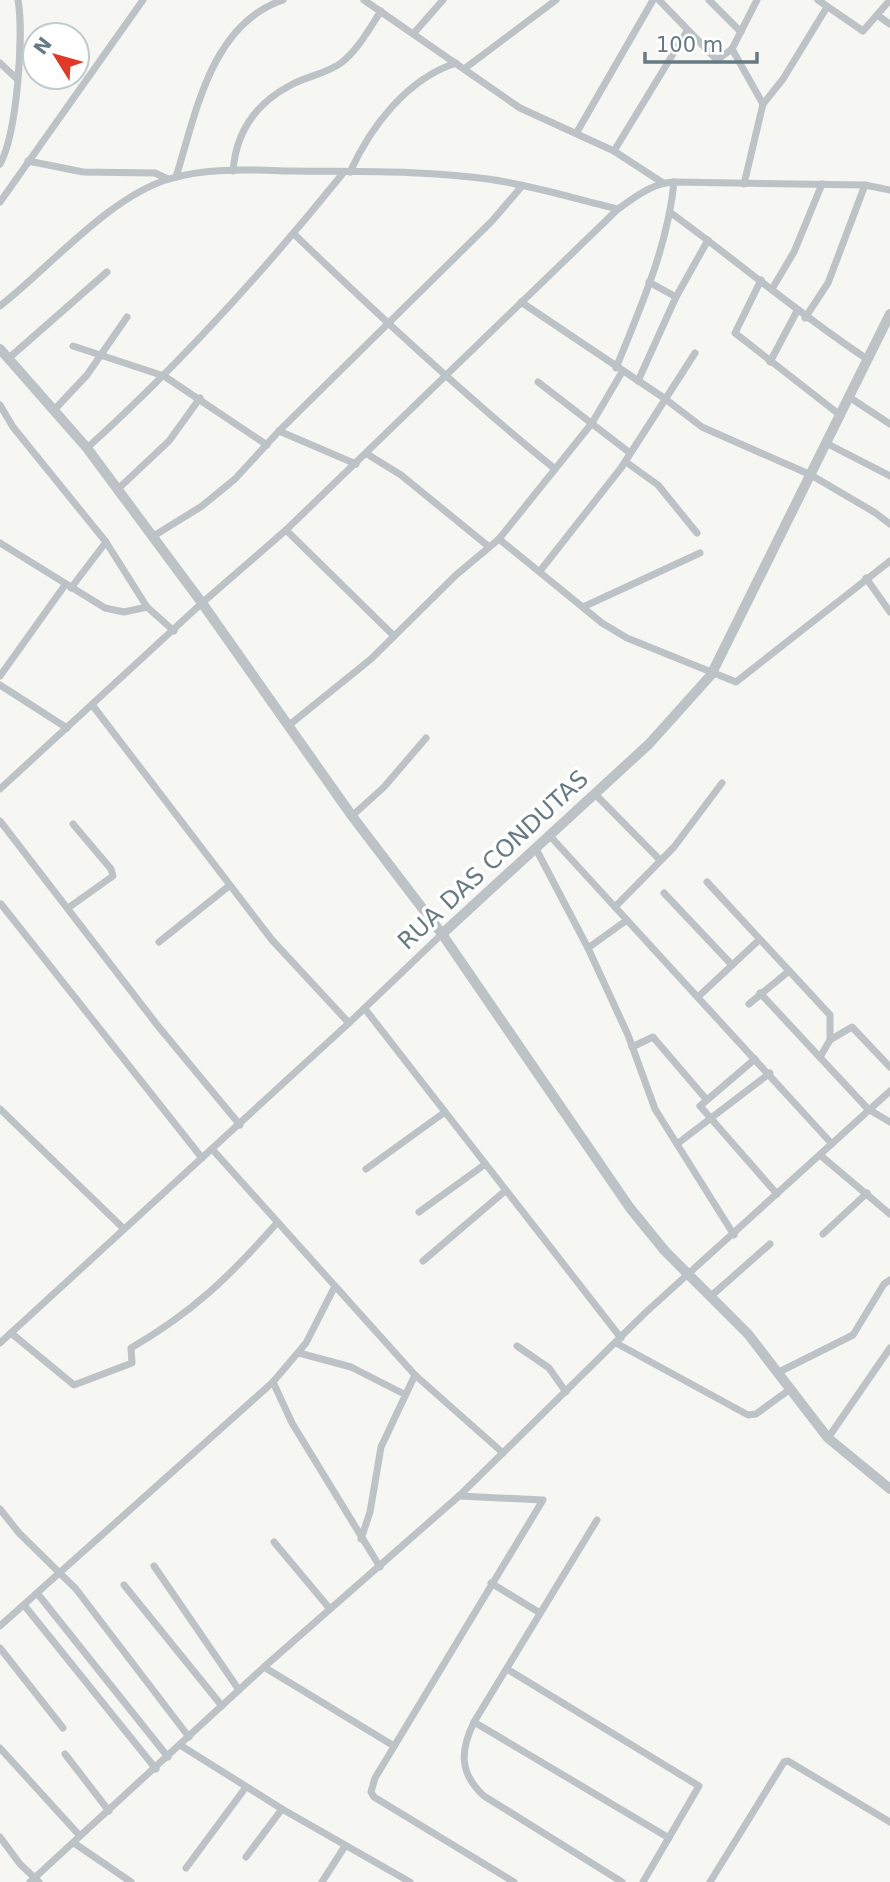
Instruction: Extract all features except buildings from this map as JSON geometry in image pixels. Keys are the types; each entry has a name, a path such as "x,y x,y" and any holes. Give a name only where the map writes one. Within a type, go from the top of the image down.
{"street":[{"path":"0,164 9,140 17,79 21,33 18,0"},
{"path":"0,202 144,0"},
{"path":"0,306 38,276 97,221 172,178 206,86 226,42 252,16 283,0"},
{"path":"365,0 520,108 614,151 663,183"},
{"path":"414,33 443,0"},
{"path":"464,69 556,0"},
{"path":"577,132 653,0"},
{"path":"659,0 717,61 732,49 757,0"},
{"path":"709,0 741,32"},
{"path":"818,0 863,31 890,0"},
{"path":"744,184 764,104 783,79 827,7"},
{"path":"233,171 238,138 259,111 291,85 340,63 357,47 381,11"},
{"path":"877,15 890,24"},
{"path":"614,151 687,32"},
{"path":"732,49 764,104"},
{"path":"0,63 17,79"},
{"path":"87,448 163,376 293,234 347,172 372,131 411,87 424,76 456,63"},
{"path":"28,161 83,172 155,173 172,178 233,171 454,176 522,186 618,209"},
{"path":"288,726 328,696 488,546 499,539 592,423 619,370 649,282 671,213 674,182"},
{"path":"0,789 367,454 618,209 663,183 674,182 865,185 890,190"},
{"path":"772,289 794,252 821,184"},
{"path":"805,318 828,283 865,185"},
{"path":"152,537 202,506 235,479 279,431 492,221 522,186"},
{"path":"671,213 761,280 805,318 867,359"},
{"path":"293,234 387,324 555,469"},
{"path":"638,381 676,297 708,240"},
{"path":"9,358 107,272"},
{"path":"761,280 735,333 840,415"},
{"path":"649,282 676,297"},
{"path":"521,303 714,434 811,475 890,524"},
{"path":"770,362 797,311"},
{"name":"RUA DAS CONDUTAS","path":"0,1343 596,795 681,711 711,675 890,314"},
{"path":"55,409 101,355 127,317"},
{"path":"73,346 163,376 267,444"},
{"path":"0,349 87,448 202,603 352,816 442,934 630,1208 665,1251 742,1327 828,1438 890,1489"},
{"path":"540,571 626,461 695,353"},
{"path":"538,382 630,453"},
{"path":"849,397 890,424"},
{"path":"118,489 164,447 200,398"},
{"path":"0,405 13,427 106,542 147,607 174,631"},
{"path":"279,431 356,464"},
{"path":"826,443 890,476"},
{"path":"367,454 401,475 488,546"},
{"path":"626,461 658,485 697,533"},
{"path":"286,530 394,636"},
{"path":"499,539 583,607 627,638 711,675 736,682 742,681 890,561"},
{"path":"0,676 106,542"},
{"path":"0,544 68,587 113,611 147,607"},
{"path":"583,607 701,553"},
{"path":"866,578 890,611"},
{"path":"0,685 67,727"},
{"path":"93,706 229,886 302,975 349,1023"},
{"path":"352,816 384,787 426,738"},
{"path":"615,907 691,826 722,783"},
{"path":"596,795 660,860"},
{"path":"0,821 158,1026 240,1125"},
{"path":"68,908 113,876 111,869 73,824"},
{"path":"550,836 770,1073 832,1144"},
{"path":"536,849 588,948 632,1047 655,1109 734,1235"},
{"path":"707,882 830,1015 830,1040"},
{"path":"159,942 229,886"},
{"path":"664,893 732,965"},
{"path":"1,904 202,1158"},
{"path":"588,948 627,919"},
{"path":"699,996 759,940"},
{"path":"748,1004 789,971"},
{"path":"760,993 869,1109 890,1122"},
{"path":"365,1009 618,1340 748,1415 756,1415 789,1390"},
{"path":"820,1057 830,1040 852,1027 890,1067"},
{"path":"632,1047 653,1037 706,1098"},
{"path":"755,1059 706,1098 700,1108 777,1194"},
{"path":"677,1144 770,1073"},
{"path":"0,1837 34,1881 264,1667 458,1496 618,1340 890,1091"},
{"path":"0,1109 123,1228"},
{"path":"366,1169 445,1112"},
{"path":"212,1149 276,1224 415,1375 503,1453"},
{"path":"820,1155 890,1214"},
{"path":"419,1212 484,1165"},
{"path":"422,1261 505,1191"},
{"path":"823,1234 867,1193"},
{"path":"11,1333 74,1385 132,1363 131,1348 164,1331 215,1290 276,1224"},
{"path":"711,1296 770,1244"},
{"path":"776,1374 853,1335 884,1284 890,1280"},
{"path":"0,1626 273,1382 299,1353 334,1288"},
{"path":"517,1346 549,1368 566,1392"},
{"path":"828,1438 890,1348"},
{"path":"299,1353 352,1367 404,1394"},
{"path":"361,1540 370,1512 381,1447 415,1375"},
{"path":"273,1382 292,1423 361,1540 380,1567"},
{"path":"458,1496 543,1500 371,1787 374,1797 514,1882"},
{"path":"0,1509 104,1624 189,1737"},
{"path":"597,1520 474,1722 463,1754 468,1779 476,1788 622,1882"},
{"path":"274,1542 330,1609"},
{"path":"154,1566 239,1690"},
{"path":"491,1583 540,1613"},
{"path":"124,1585 222,1706"},
{"path":"37,1593 169,1757"},
{"path":"24,1605 156,1769"},
{"path":"0,1648 63,1728"},
{"path":"264,1667 394,1746"},
{"path":"507,1669 696,1782 698,1791 643,1882"},
{"path":"474,1722 669,1838"},
{"path":"180,1745 282,1809 410,1882"},
{"path":"0,1748 80,1836"},
{"path":"65,1754 109,1811"},
{"path":"710,1882 784,1762 789,1761 890,1822"},
{"path":"186,1868 246,1787"},
{"path":"246,1857 282,1809"},
{"path":"74,1843 131,1882"},
{"path":"322,1882 345,1846"}]}
